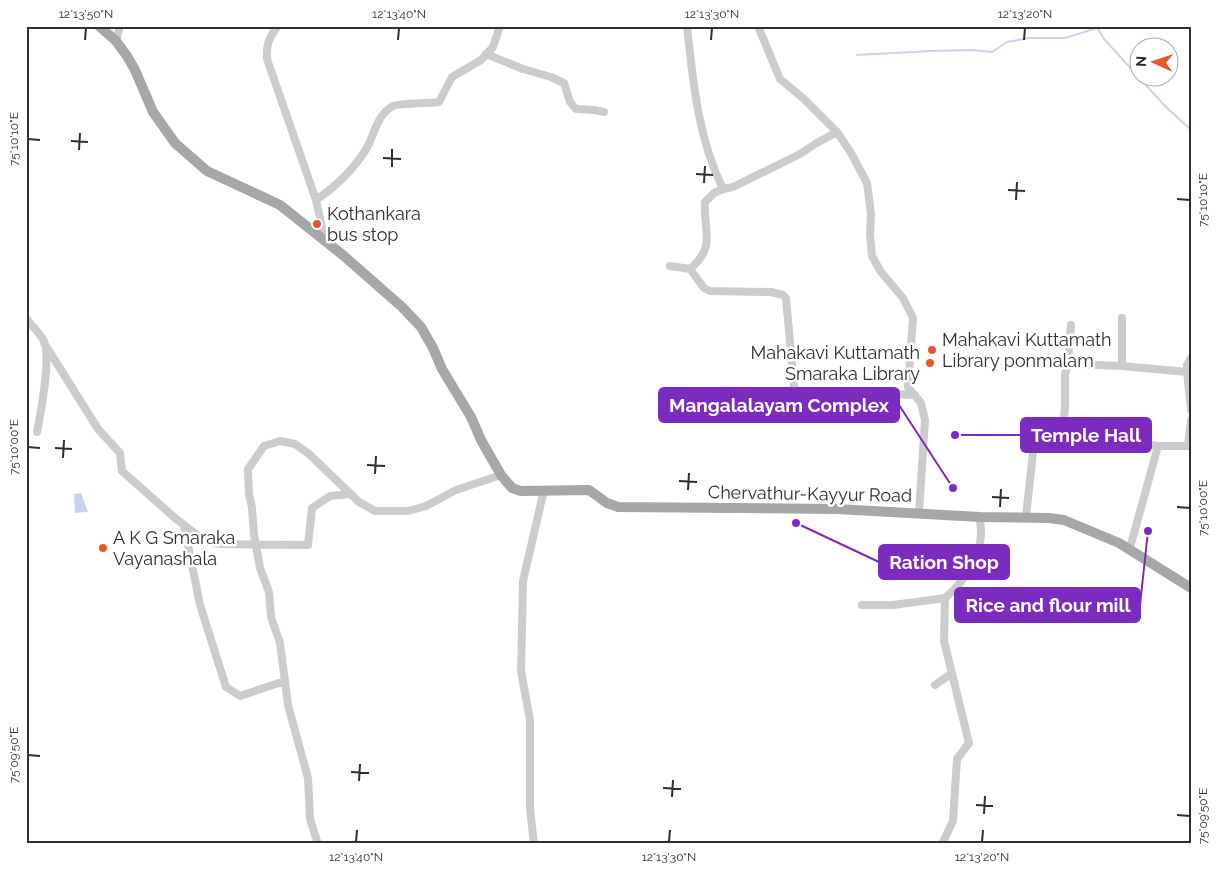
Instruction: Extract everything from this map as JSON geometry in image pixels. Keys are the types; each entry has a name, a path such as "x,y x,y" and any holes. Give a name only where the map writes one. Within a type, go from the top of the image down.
{"main road":[{"name":"Chervathur-Kayyur Road","path":"99,26 116,41 135,70 153,112 175,143 207,171 280,205 402,307 421,327 442,369 471,417 481,440 501,475 512,488 521,492 589,490 608,503 618,507 837,509 980,517 1026,516 1064,520 1130,548 1191,588"}],"street":[{"path":"116,41 120,26"},
{"path":"278,26 269,38 266,49 267,59 316,200 325,241"},
{"path":"316,200 346,176 366,150 380,117 394,105 439,102 452,77 480,60 493,47 500,26"},
{"path":"687,26 697,107 712,167 723,188"},
{"path":"758,26 780,79 804,98 837,132 867,183 871,214 872,256 881,272 903,298 913,318 908,387 921,403 925,420 919,513"},
{"path":"486,54 564,83 570,102 576,109 604,112"},
{"path":"690,269 700,260 707,248 707,224 704,216 705,202 714,193 723,188 733,187 800,154 837,132"},
{"path":"670,266 690,269 704,288 710,291 771,292 783,295 786,298 794,387 798,396 809,398 823,393 915,395"},
{"path":"26,318 98,429 120,453 122,471 202,539 218,544 308,545 312,508 330,496 351,494"},
{"path":"1122,318 1122,366"},
{"path":"1061,442 1065,408 1065,375 1071,324"},
{"path":"38,432 45,370 46,354 44,343"},
{"path":"1191,358 1187,365 1191,410"},
{"path":"1068,362 1187,372"},
{"path":"1026,516 1034,444 1061,442 1188,446 1191,420"},
{"path":"318,844 310,819 308,778 290,715 280,643 270,617 269,592 260,568 249,494 248,469 264,446 280,441 295,444 309,454 351,494 375,511 408,511 426,506 456,490 501,475"},
{"path":"1130,548 1158,446"},
{"path":"534,844 530,809 530,720 521,671 523,581 544,490"},
{"path":"862,605 893,604 945,598 956,589 975,558 981,535 980,517"},
{"path":"184,525 200,605 226,688 240,696 285,681"},
{"path":"942,844 953,821 957,759 969,743 944,640 945,598"},
{"path":"935,685 952,673"}],"water":[{"path":"81,493 88,512 75,513 74,494"}],"waterway":[{"path":"1096,26 1104,39 1165,106 1191,130"},
{"path":"857,55 972,50 992,52 1007,42 1029,38 1065,38 1097,28"}],"place":[{"name":"Kothankara bus stop","path":"317,224"},
{"name":"Mahakavi Kuttamath Library ponmalam","path":"932,350"},
{"name":"Mahakavi Kuttamath Smaraka Library","path":"930,363"},
{"name":"Temple Hall","path":"955,435"},
{"name":"Mangalalayam Complex","path":"953,488"},
{"name":"Ration Shop","path":"796,523"},
{"name":"Rice and flour mill","path":"1148,531"},
{"name":"A K G Smaraka Vayanashala","path":"103,548"}]}
